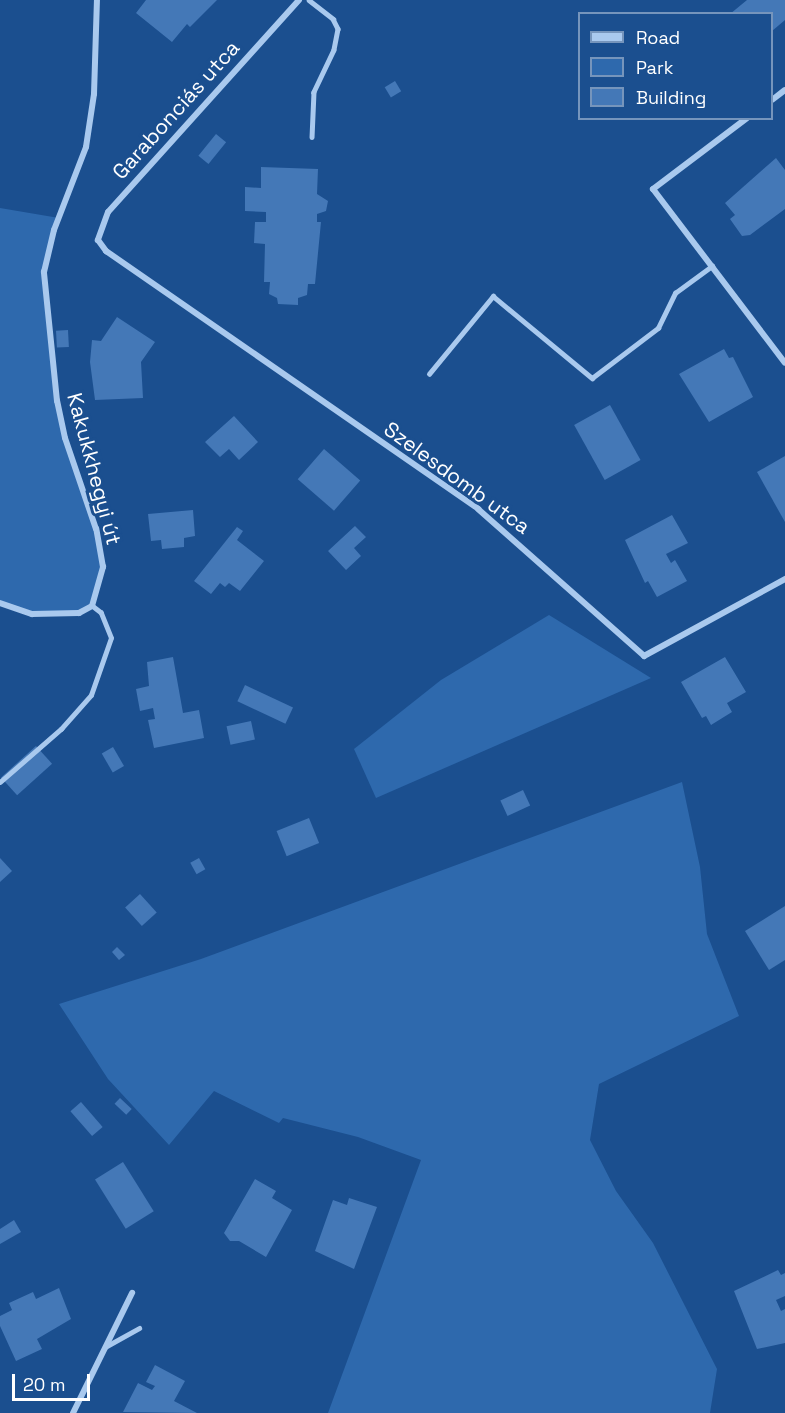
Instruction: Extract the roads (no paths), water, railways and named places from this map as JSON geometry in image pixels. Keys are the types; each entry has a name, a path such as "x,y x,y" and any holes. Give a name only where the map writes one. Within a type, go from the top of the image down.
{"street":[{"name":"Kakukkhegyi út","path":"92,606 103,567 96,529 65,438 57,401 44,272 54,230 86,147 94,93 97,0"},
{"name":"Garabonciás utca","path":"106,251 98,240 108,212 299,0"},
{"path":"744,120 653,189 785,363"},
{"name":"Szelesdomb utca","path":"106,251 478,509 644,656 785,579"},
{"path":"0,603 47,615 79,613 92,606"},
{"path":"73,1413 132,1293"}],"lane":[{"path":"309,0 333,19 338,29 334,50 314,92 312,137"},
{"path":"429,374 493,296 592,378 658,328 675,292 712,266"},
{"path":"0,782 61,729 91,694 111,638 100,613 92,606"},
{"path":"103,1348 139,1328"}]}
